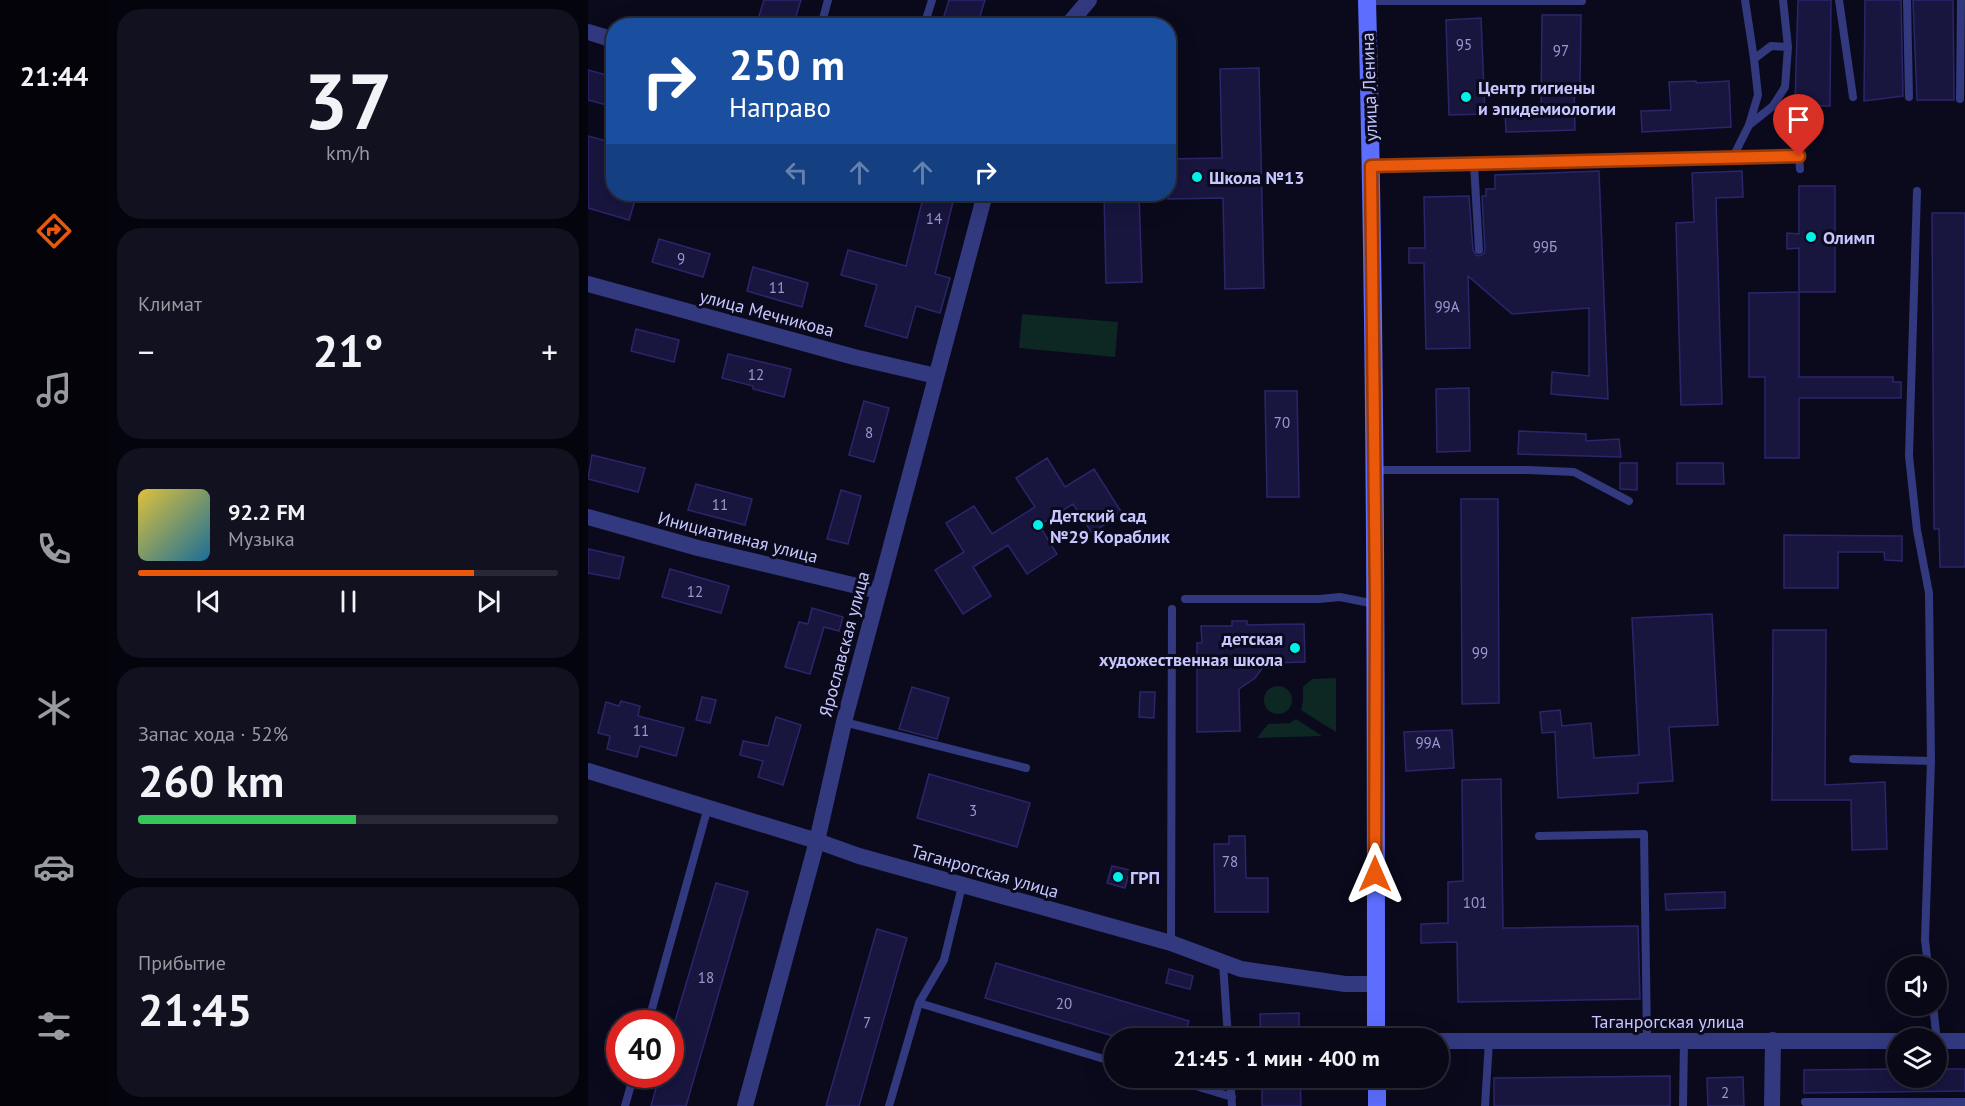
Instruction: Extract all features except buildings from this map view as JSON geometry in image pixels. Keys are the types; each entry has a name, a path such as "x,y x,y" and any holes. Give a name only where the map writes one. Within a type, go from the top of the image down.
{"street":[{"path":"1074,18 1089,0"},
{"name":"улица Ленина","path":"1367,1 1376,604 1376,1028"},
{"path":"588,32 606,38"},
{"name":"Ярославская улица","path":"745,1106 817,840 844,722 878,591 983,201"},
{"name":"улица Мечникова","path":"588,284 854,357 936,376"},
{"name":"Инициативная улица","path":"588,517 698,548 878,591"},
{"name":"Таганрогская улица","path":"588,771 817,840 859,856 1170,944 1241,969 1345,984 1376,984"},
{"path":"1772,1106 1773,1040"},
{"name":"Таганрогская улица","path":"1449,1041 1887,1041"},
{"path":"1947,1041 1965,1041"},
{"path":"1377,1088 1377,1106"}],"lane":[{"path":"823,18 828,0"},
{"path":"926,18 932,0"},
{"path":"1732,159 1749,124 1758,94 1745,0"},
{"path":"1749,124 1773,106 1785,87 1788,46 1783,0"},
{"path":"1839,0 1853,97"},
{"path":"1907,0 1909,97"},
{"path":"1960,0 1960,99"},
{"path":"1367,1 1582,1"},
{"path":"1754,59 1771,46 1788,46"},
{"path":"1371,166 1799,156 1800,169"},
{"path":"1474,164 1479,250"},
{"path":"1917,191 1909,456 1917,530 1929,593 1931,761 1925,940 1927,956"},
{"path":"1374,470 1574,472 1629,501"},
{"path":"1185,599 1340,597 1376,604"},
{"path":"1170,944 1172,609"},
{"path":"844,722 1026,768"},
{"path":"1853,759 1931,761"},
{"path":"652,1010 708,806"},
{"path":"1539,836 1644,834 1647,1040"},
{"path":"889,1106 919,1003 944,960 962,886"},
{"path":"1223,963 1227,1028"},
{"path":"919,1003 1104,1059"},
{"path":"1683,1106 1684,1040"},
{"path":"1485,1106 1489,1041"},
{"path":"625,1106 630,1088"},
{"path":"1196,1088 1232,1101"},
{"path":"1805,1102 1965,1102"}],"green space":[{"path":"1022,314 1118,322 1115,357 1019,348"},
{"path":"1336,678 1336,732 1301,710 1303,687 1312,679"},
{"path":"1278,686 1288,690 1292,700 1288,710 1278,714 1268,710 1264,700 1268,690"},
{"path":"1296,719 1322,736 1257,738 1268,724 1290,723"}],"place":[{"name":"Центр гигиены и эпидемиологии","path":"1466,97"},
{"name":"Школа №13","path":"1197,177"},
{"name":"Олимп","path":"1811,237"},
{"name":"Детский сад №29 Кораблик","path":"1038,525"},
{"name":"детская художественная школа","path":"1295,648"},
{"name":"ГРП","path":"1118,877"}],"route":[{"path":"1375,874 1376,604 1371,166 1799,156"}]}
